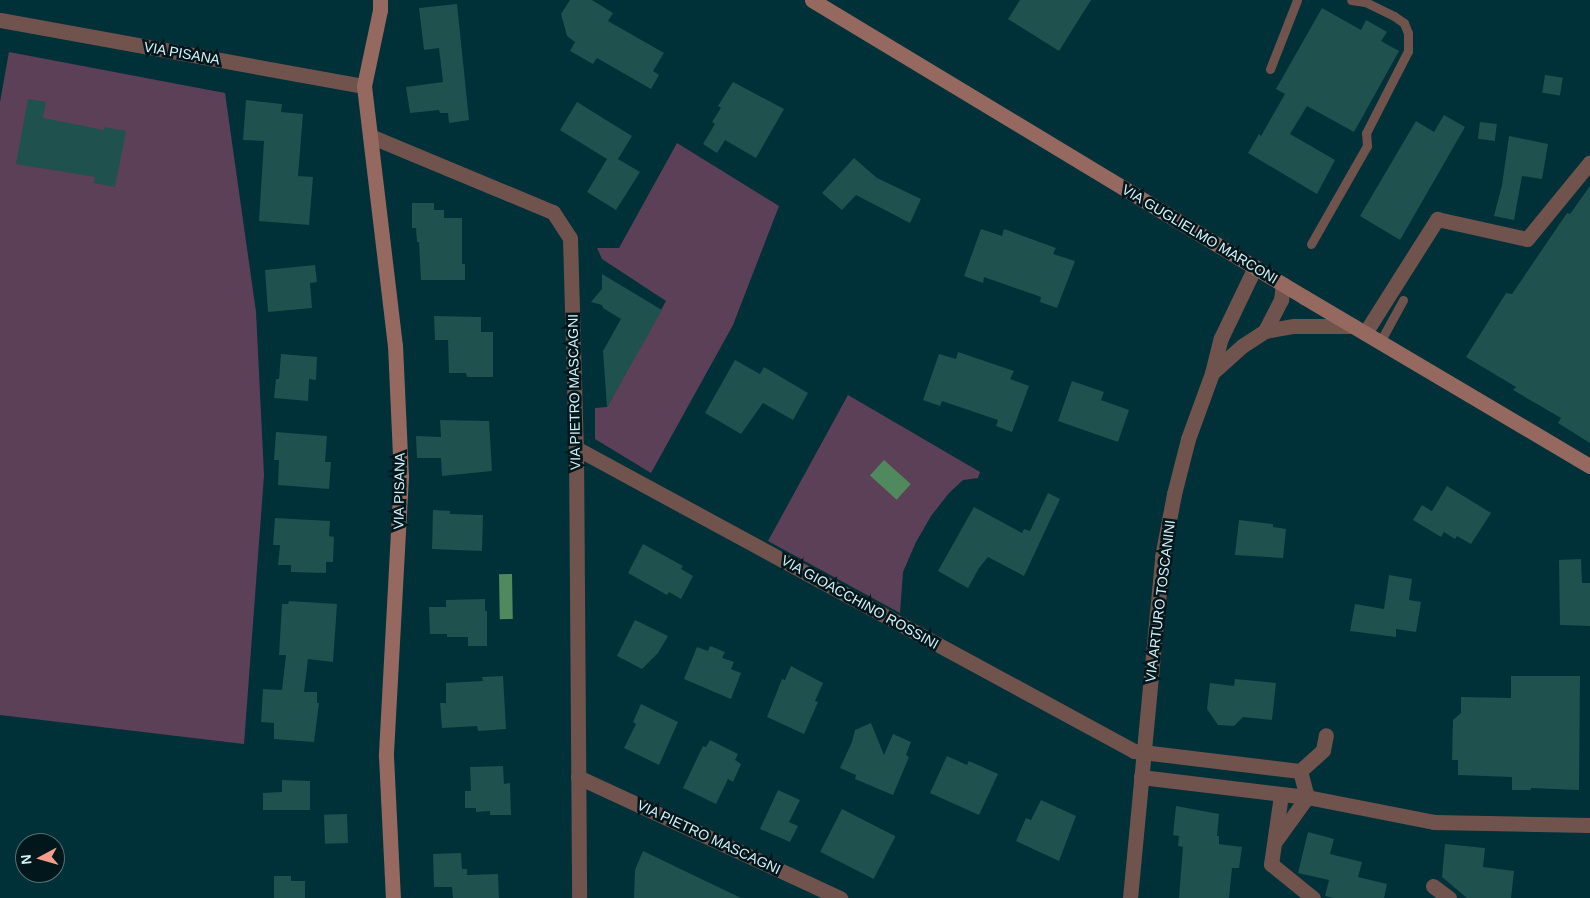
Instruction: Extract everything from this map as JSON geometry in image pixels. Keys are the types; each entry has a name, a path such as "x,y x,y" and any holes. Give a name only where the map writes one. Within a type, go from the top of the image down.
{"street":[{"name":"VIA PISANA","path":"380,0 380,10 364,86 395,346 401,476 386,756 392,898"},
{"name":"VIA GUGLIELMO MARCONI","path":"812,0 1359,330 1590,466"},
{"name":"VIA PISANA","path":"0,20 364,86"},
{"name":"VIA PIETRO MASCAGNI","path":"370,136 553,212 570,238 576,448 580,898"},
{"path":"1359,330 1437,219 1528,239 1590,162"},
{"path":"1212,373 1221,338 1255,267"},
{"name":"VIA ARTURO TOSCANINI","path":"1264,331 1281,300 1283,284"},
{"name":"VIA ARTURO TOSCANINI","path":"1130,898 1162,557 1174,494 1188,439 1212,373 1242,346 1264,331 1294,326 1359,330"},
{"name":"VIA GIOACCHINO ROSSINI","path":"576,448 1134,752 1144,752"},
{"path":"1144,752 1300,771 1323,750 1326,735"},
{"path":"1300,771 1307,797"},
{"name":"VIA PIETRO MASCAGNI","path":"578,776 840,898"},
{"path":"1141,777 1307,797 1434,822 1590,825"},
{"path":"1281,795 1272,864 1313,898"},
{"path":"1274,844 1307,797"},
{"path":"1433,886 1449,898"}],"lane":[{"path":"1270,69 1297,0"},
{"path":"1311,244 1367,146 1366,133 1408,51 1408,33 1404,23 1366,2 1351,0"},
{"path":"1380,342 1403,300"}],"shaded area":[{"path":"9,52 225,93 256,312 264,475 244,744 0,715 0,102"},
{"path":"677,143 779,206 733,325 651,473 595,439 595,408 607,407 666,301 602,259 597,248 619,248"},
{"path":"848,395 980,472 978,478 963,480 949,493 931,516 916,542 903,572 900,613 768,541"},
{"path":"884,460 911,484 897,500 870,476"},
{"path":"499,574 512,574 513,619 500,619"}],"building":[{"path":"570,0 592,0 613,13 608,21 664,53 653,71 659,75 651,89 597,58 593,64 570,51 575,42 567,36 561,14"},
{"path":"1020,0 1091,0 1059,51 1008,19"},
{"path":"457,4 469,120 449,123 448,113 440,113 439,110 410,113 406,87 443,82 439,48 424,50 419,8"},
{"path":"1322,8 1361,30 1366,20 1387,32 1381,41 1399,51 1354,132 1307,106 1290,134 1335,160 1317,194 1248,153 1259,134 1261,136 1285,94 1276,89"},
{"path":"1545,75 1563,78 1560,96 1542,93"},
{"path":"733,82 784,109 756,158 725,140 717,153 703,144 715,124 712,122 721,108 718,106"},
{"path":"28,99 46,102 43,118 104,130 105,127 126,131 115,187 94,183 95,177 16,164"},
{"path":"246,100 282,104 281,112 303,114 298,176 313,177 309,225 259,221 264,141 243,140"},
{"path":"577,102 632,136 618,159 640,172 616,210 587,192 607,159 560,130"},
{"path":"1444,115 1465,127 1400,240 1360,216 1416,121 1434,132"},
{"path":"1480,122 1497,124 1495,141 1478,139"},
{"path":"1509,136 1548,144 1542,179 1522,176 1514,220 1494,216 1502,185"},
{"path":"854,158 877,178 921,199 910,223 856,195 842,210 822,193"},
{"path":"1590,186 1590,443 1558,423 1561,418 1513,390 1516,387 1466,357 1506,293 1512,294 1567,213 1570,214"},
{"path":"412,203 434,203 434,210 444,210 444,218 462,218 462,264 465,264 465,280 421,280 419,242 417,242 416,228 412,228"},
{"path":"981,229 1002,236 1004,229 1056,248 1053,254 1075,261 1057,308 1040,302 1041,297 984,277 983,283 964,276"},
{"path":"315,265 317,282 310,283 312,308 268,312 265,270"},
{"path":"602,274 662,310 607,407 603,351 621,319 603,308 602,305 591,302 602,289"},
{"path":"434,316 481,317 481,332 493,332 493,377 467,377 466,373 449,373 448,340 435,340"},
{"path":"958,352 1014,371 1010,379 1029,386 1012,432 996,426 998,420 942,401 940,406 923,400 939,354 956,359"},
{"path":"281,354 317,357 316,380 309,379 308,401 274,398 276,379 279,379"},
{"path":"735,360 760,374 764,367 808,393 793,420 763,403 741,434 705,413"},
{"path":"1072,381 1104,392 1101,400 1129,410 1118,442 1058,421"},
{"path":"440,420 489,421 492,471 442,476 441,458 417,458 416,436 441,437"},
{"path":"276,432 327,436 325,462 331,462 329,489 278,485 279,460 274,460"},
{"path":"1447,486 1491,513 1471,544 1457,536 1455,539 1444,532 1441,537 1413,520 1422,505 1432,511"},
{"path":"1048,493 1060,499 1024,576 988,557 979,568 968,588 938,571 974,507 1022,533 1024,529 1030,531"},
{"path":"433,510 450,511 450,514 483,515 482,551 432,549"},
{"path":"275,518 330,521 329,536 334,537 333,562 326,562 326,573 291,572 291,565 278,565 280,545 273,545"},
{"path":"1239,520 1273,524 1273,527 1286,529 1283,558 1235,555"},
{"path":"643,544 683,566 681,569 693,576 681,599 669,592 667,595 628,573"},
{"path":"1581,559 1582,583 1590,583 1590,626 1560,625 1559,560"},
{"path":"1389,575 1412,579 1409,600 1421,602 1416,632 1396,629 1396,637 1350,631 1355,604 1384,609"},
{"path":"485,599 487,646 468,646 468,637 447,637 447,634 430,634 429,607 446,607 446,600"},
{"path":"289,601 337,604 333,662 308,659 304,692 317,692 317,703 319,703 314,742 274,739 274,723 261,722 263,689 282,690 286,655 279,655 282,604 288,604"},
{"path":"635,620 668,636 658,653 642,669 617,656"},
{"path":"710,646 725,652 722,658 734,662 731,669 741,673 731,699 684,679 697,647 708,651"},
{"path":"791,666 823,683 815,701 818,702 804,734 767,717 782,679 785,680"},
{"path":"503,676 506,729 478,731 477,726 442,728 440,703 446,703 446,683 483,681 482,677"},
{"path":"1511,676 1580,676 1579,790 1531,788 1531,790 1512,790 1512,777 1458,775 1458,760 1452,760 1453,720 1461,713 1461,697 1511,698"},
{"path":"1235,679 1276,683 1272,720 1243,717 1234,726 1218,725 1207,709 1210,683 1234,686"},
{"path":"641,704 678,722 659,765 624,748 636,724 633,722"},
{"path":"871,723 884,755 893,734 911,742 906,755 909,757 893,795 855,779 856,775 840,768 852,742 855,730"},
{"path":"710,740 738,754 735,760 741,764 733,782 728,779 716,804 683,788 703,746 706,747"},
{"path":"947,756 967,765 969,761 998,774 979,815 930,793"},
{"path":"503,766 504,784 510,783 511,815 490,815 490,811 476,812 476,808 465,808 465,791 471,791 470,767"},
{"path":"282,780 310,781 310,810 263,810 263,793 282,792"},
{"path":"778,790 800,800 789,822 798,826 790,842 760,829"},
{"path":"1041,800 1076,816 1059,861 1016,841 1026,818 1031,820"},
{"path":"1176,806 1219,814 1217,836 1219,836 1219,844 1242,847 1239,868 1232,868 1229,898 1179,898 1183,847 1178,846 1179,836 1173,835"},
{"path":"842,809 895,836 874,879 820,852"},
{"path":"347,814 348,843 325,844 324,815"},
{"path":"1308,832 1334,839 1330,854 1362,862 1358,877 1387,884 1384,898 1334,898 1325,896 1329,880 1298,873"},
{"path":"1445,844 1485,848 1483,867 1514,871 1511,898 1467,898 1442,877"},
{"path":"643,851 741,898 634,898 635,870"},
{"path":"461,853 462,869 467,869 467,875 498,874 499,898 453,898 452,887 434,887 433,854"},
{"path":"274,876 291,876 291,881 305,881 305,898 274,898"}]}
